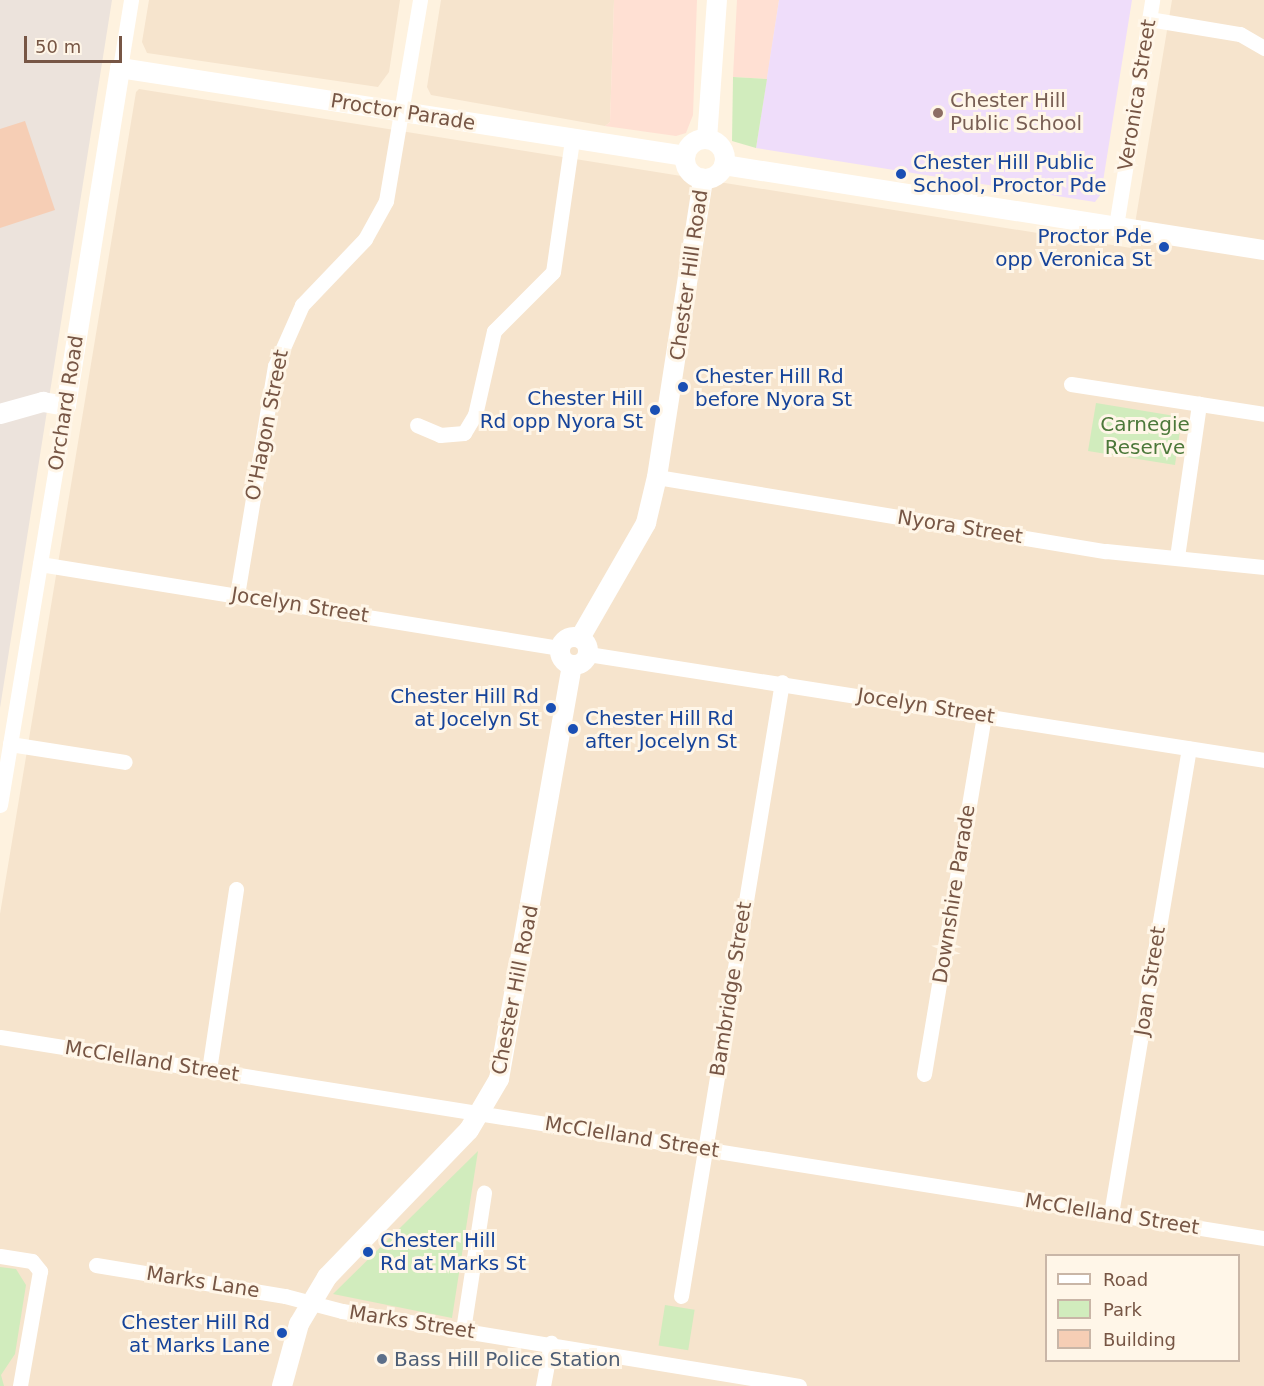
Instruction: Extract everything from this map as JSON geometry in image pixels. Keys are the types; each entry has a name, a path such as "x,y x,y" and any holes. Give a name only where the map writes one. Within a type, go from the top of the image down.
{"street":[{"name":"Orchard Road","path":"0,805 131,0"},
{"name":"O'Hagon Street","path":"237,595 270,389 283,342 315,290 354,251 378,220 390,181 420,0"},
{"path":"707,140 717,0"},
{"name":"Veronica Street","path":"1116,226 1152,0"},
{"path":"1149,19 1240,34 1264,48"},
{"name":"Proctor Parade","path":"120,68 685,156"},
{"path":"417,424 440,435 464,433 475,415 495,332 553,272 572,140"},
{"path":"707,140 723,151 724,165 718,174 703,179 687,169 685,156 695,142 707,140"},
{"path":"724,165 1264,250"},
{"name":"Chester Hill Road","path":"282,1386 288,1352 311,1301 334,1270 482,1114 499,1079 509,1036 580,652 646,523 657,477 703,179"},
{"path":"1071,384 1264,414"},
{"path":"0,414 43,402 66,406"},
{"path":"1177,557 1198,404"},
{"name":"Nyora Street","path":"657,477 1106,551 1264,567"},
{"name":"Jocelyn Street","path":"40,564 560,648"},
{"path":"560,648 568,638 580,652"},
{"name":"Jocelyn Street","path":"580,652 782,682 1264,760"},
{"name":"Bambridge Street","path":"681,1296 703,1149 782,682"},
{"name":"Downshire Parade","path":"924,1074 984,715"},
{"path":"10,744 125,762"},
{"name":"Joan Street","path":"1111,1214 1189,748"},
{"path":"209,1070 237,889"},
{"name":"McClelland Street","path":"0,1037 1264,1238"},
{"path":"463,1330 484,1193"},
{"path":"0,1256 32,1261 40,1271 20,1386"},
{"name":"Marks Lane","path":"96,1265 311,1301"},
{"name":"Marks Street","path":"311,1301 342,1311 551,1343 726,1380 799,1386"},
{"path":"543,1386 551,1343"}],"shaded area":[{"path":"0,0 112,0 0,708"},
{"path":"149,0 400,0 389,72 378,87 147,53 142,42"},
{"path":"441,0 614,0 610,122 605,126 431,95 427,87"},
{"path":"614,0 697,0 693,115 686,133 676,136 605,126 610,122"},
{"path":"737,0 779,0 767,79 733,77"},
{"name":"Chester Hill Public School","path":"779,0 1132,0 1101,194 1095,202 756,148"},
{"path":"1172,0 1264,0 1264,1386 0,1386 0,914 136,92 139,89 1131,248"}],"green space":[{"path":"733,77 767,79 756,148 732,141"},
{"name":"Carnegie Reserve","path":"1096,403 1175,416 1181,424 1175,465 1088,451"},
{"path":"478,1151 452,1318 333,1294"},
{"path":"0,1267 16,1269 26,1285 15,1354 1,1375 4,1386 0,1386"},
{"path":"665,1305 695,1310 688,1350 659,1345"}],"building":[{"path":"25,121 55,210 0,228 0,129"}],"place":[{"name":"Chester Hill Public School","path":"938,113"},
{"name":"Chester Hill Public School, Proctor Pde","path":"901,174"},
{"name":"Proctor Pde opp Veronica St","path":"1164,247"},
{"name":"Chester Hill Rd before Nyora St","path":"683,387"},
{"name":"Chester Hill Rd opp Nyora St","path":"655,410"},
{"name":"Chester Hill Rd at Jocelyn St","path":"551,708"},
{"name":"Chester Hill Rd after Jocelyn St","path":"573,729"},
{"name":"Chester Hill Rd at Marks St","path":"368,1252"},
{"name":"Chester Hill Rd at Marks Lane","path":"282,1333"},
{"name":"Bass Hill Police Station","path":"382,1359"}]}
